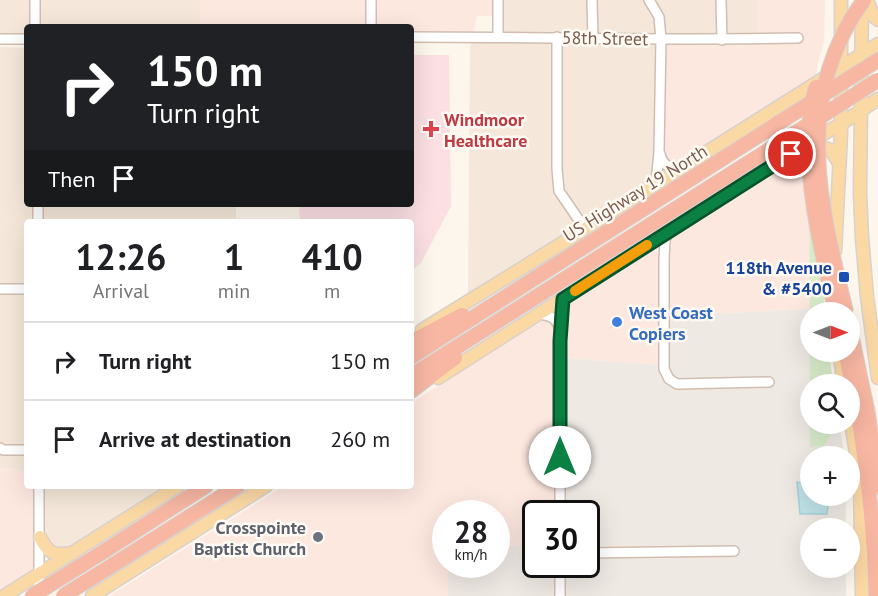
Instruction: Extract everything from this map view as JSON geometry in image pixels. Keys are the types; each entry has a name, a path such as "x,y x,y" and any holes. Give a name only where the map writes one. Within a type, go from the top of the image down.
{"highway":[{"path":"833,302 812,202 809,157 810,109 830,40 852,0"},
{"path":"844,302 824,216 819,178 818,132 823,89 836,49 854,13 864,0"},
{"name":"US Highway 19 North","path":"414,355 878,60"},
{"name":"US Highway 19 North","path":"414,374 878,80"},
{"path":"414,340 539,275"},
{"path":"414,391 514,311"},
{"path":"847,362 869,494 876,596"},
{"path":"857,362 868,414 878,488"},
{"path":"32,596 201,489"},
{"path":"63,596 233,489"}],"main road":[{"path":"841,0 842,66 853,94 862,256 878,378"},
{"path":"864,0 873,16 878,20"},
{"path":"414,391 841,124 853,94 862,53 864,0"},
{"path":"414,334 878,44"},
{"path":"835,302 835,245 841,124 869,61 878,49"},
{"path":"812,85 828,86 878,99"},
{"path":"828,132 853,94 878,91"},
{"path":"779,106 792,108 806,124 805,135 797,150"},
{"path":"809,142 831,150 839,163"},
{"path":"853,434 860,483 862,596"},
{"path":"4,596 173,489"},
{"path":"92,596 261,489"},
{"path":"40,537 45,548 53,554 73,553"},
{"path":"86,544 82,555 82,565 86,575 102,582 118,580"},
{"path":"41,596 73,553"}],"street":[{"path":"35,24 36,0"},
{"path":"371,24 372,0"},
{"path":"498,0 498,37"},
{"path":"592,0 593,39"},
{"path":"649,0 658,17 661,39 659,151 656,184"},
{"path":"721,0 722,40"},
{"name":"58th Street","path":"414,37 722,40 798,38"},
{"path":"557,37 556,169 559,191 585,229"},
{"path":"0,39 24,39"},
{"path":"659,151 666,165 679,169"},
{"path":"668,232 664,259 664,369 669,379 677,384 769,382"},
{"path":"647,245 655,246 661,251 664,259"},
{"path":"0,289 24,289"},
{"path":"560,500 560,329 563,299"},
{"path":"540,314 554,318 560,329"},
{"path":"0,448 24,450"},
{"path":"39,489 41,596"},
{"path":"600,553 734,551"},
{"path":"560,578 560,596"}],"shaded area":[{"path":"0,0 31,0 31,24 24,24 24,36 0,36"},
{"path":"40,0 200,0 200,24 39,24"},
{"path":"200,0 367,0 367,24 200,24"},
{"path":"375,0 494,0 494,16 477,16 473,33 414,33 414,24 375,24"},
{"path":"502,0 588,0 589,36 502,33"},
{"path":"596,0 644,0 655,18 657,36 597,36"},
{"path":"653,0 717,0 718,36 665,36"},
{"path":"725,0 758,0 759,35 726,36"},
{"path":"758,0 825,0 824,42 816,78 678,165 674,165 665,159 663,151 665,43 802,42 802,34 759,35"},
{"path":"472,40 553,41 553,169 579,228 468,297 470,47"},
{"path":"561,41 657,43 655,151 652,182 586,224 563,190"},
{"path":"0,47 24,48 24,207 34,207 34,219 24,219 24,286 0,286"},
{"name":"Windmoor Healthcare","path":"414,55 449,55 451,206 421,263 414,269 414,219 300,219 299,207 414,207"},
{"path":"803,156 809,175 810,302 800,302 800,309 668,316 669,240"},
{"path":"42,207 236,207 236,219 42,219"},
{"path":"654,250 660,259 660,365 564,358 567,305"},
{"path":"0,293 24,293 24,446 0,444"},
{"path":"800,309 800,362 810,362 810,374 800,374 800,434 810,434 810,446 800,446 800,482 798,482 800,514 827,514 828,506 846,506 846,518 800,518 800,578 846,578 846,596 564,596 564,578 600,578 600,557 738,554 737,548 600,549 600,500 564,500 564,358 660,365 660,372 677,387 773,386 773,378 679,380 672,376 668,368 668,316"},
{"path":"546,318 552,321 556,331 556,357 554,357 556,500 522,500 522,546 510,545 510,500 432,500 432,578 448,578 448,596 109,596 279,489 414,489 414,401"},
{"path":"832,434 841,434 843,446 824,446"},
{"path":"0,452 24,454 24,471 0,468"},
{"path":"0,468 9,468 24,471 24,489 35,489 35,572 0,594"},
{"path":"43,489 166,489 73,548 55,550 44,536"},
{"path":"510,545 522,546 522,578 556,578 556,596 448,596 448,578 510,578"}],"green space":[{"path":"809,175 823,251 825,302 810,302"},
{"path":"810,362 830,362 832,374 810,374"},
{"path":"810,434 832,434 824,446 810,446"}],"water":[{"path":"797,482 800,483 800,506 828,506 827,514 800,514"}],"slow traffic":[{"path":"575,291 647,245"}],"place":[{"name":"Windmoor Healthcare","path":"431,129"},
{"name":"118th Avenue & #5400","path":"844,277"},
{"name":"West Coast Copiers","path":"617,322"},
{"name":"Crosspointe Baptist Church","path":"318,537"}],"route":[{"path":"560,457 560,329 563,299 791,154"}]}
